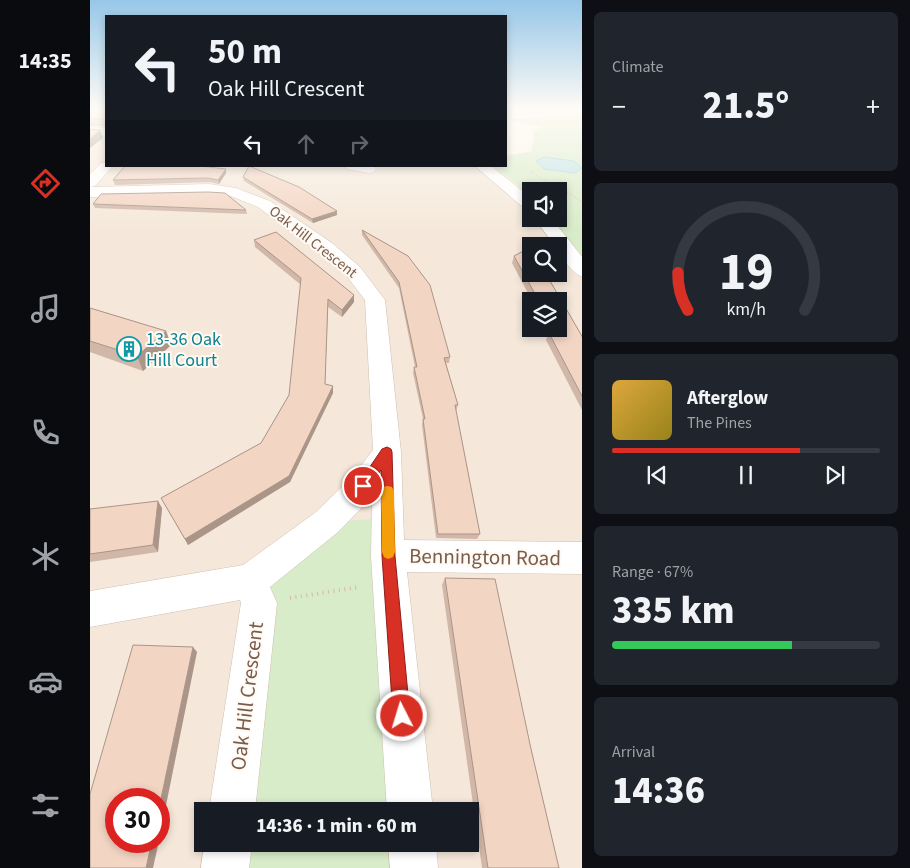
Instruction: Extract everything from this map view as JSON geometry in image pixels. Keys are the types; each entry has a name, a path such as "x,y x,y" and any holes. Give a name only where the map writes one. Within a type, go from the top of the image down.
{"street":[{"path":"358,167 369,169"},
{"path":"483,167 522,199"},
{"path":"90,183 99,169"},
{"name":"Oak Hill Crescent","path":"90,192 209,189 231,191 249,196 264,204 350,266 365,282 375,300 387,452 390,569 409,802"},
{"path":"549,227 582,271"},
{"path":"90,610 255,592 363,486 387,452"},
{"name":"Bennington Road","path":"390,569 582,558"},
{"name":"Oak Hill Crescent","path":"233,802 255,592"},
{"path":"225,868 227,852"},
{"path":"413,852 414,868"}],"path":[{"path":"507,154 529,171 582,202"},
{"path":"255,592 390,569"}],"shaded area":[{"path":"90,150 105,150 105,167 494,167 522,188 522,227 557,227 566,237 522,237 522,282 567,282 567,238 582,254 582,868 90,868"}],"green space":[{"path":"532,150 582,150 582,255 556,227 567,227 567,182 522,182 522,189 493,167 507,167 507,156"},
{"path":"388,518 388,556 409,802 233,802 259,603 250,581 327,522"},
{"path":"227,852 413,852 414,868 225,868"}],"water":[{"path":"544,157 574,161 582,168 575,173 544,169 536,161"}],"building":[{"path":"124,167 209,167 226,169 218,180 208,178 113,180"},
{"path":"248,167 251,167 299,187 337,211 312,219 243,177"},
{"path":"225,193 246,210 93,204 101,194"},
{"path":"362,230 408,256 430,285 450,357 444,358 458,405 455,405 480,534 438,534 423,419 425,419 414,367 417,367 399,282"},
{"path":"276,232 354,295 342,310 328,299 325,384 333,386 289,476 185,539 161,498 261,443 289,395 301,278 254,240"},
{"path":"522,252 522,270 514,256"},
{"path":"528,282 551,282 556,292 534,292"},
{"path":"90,308 166,331 137,356 90,341"},
{"path":"567,310 582,336 582,396 551,337 567,337"},
{"path":"158,501 153,545 90,554 90,509"},
{"path":"445,578 495,579 531,749 559,868 488,868"},
{"path":"133,645 193,647 163,788 105,788 105,853 149,853 146,868 90,868 90,794"}],"slow traffic":[{"path":"387,491 388,552"}],"place":[{"name":"13-36 Oak Hill Court","path":"129,349"}],"route":[{"path":"363,486 387,452 388,556 402,716"}]}
